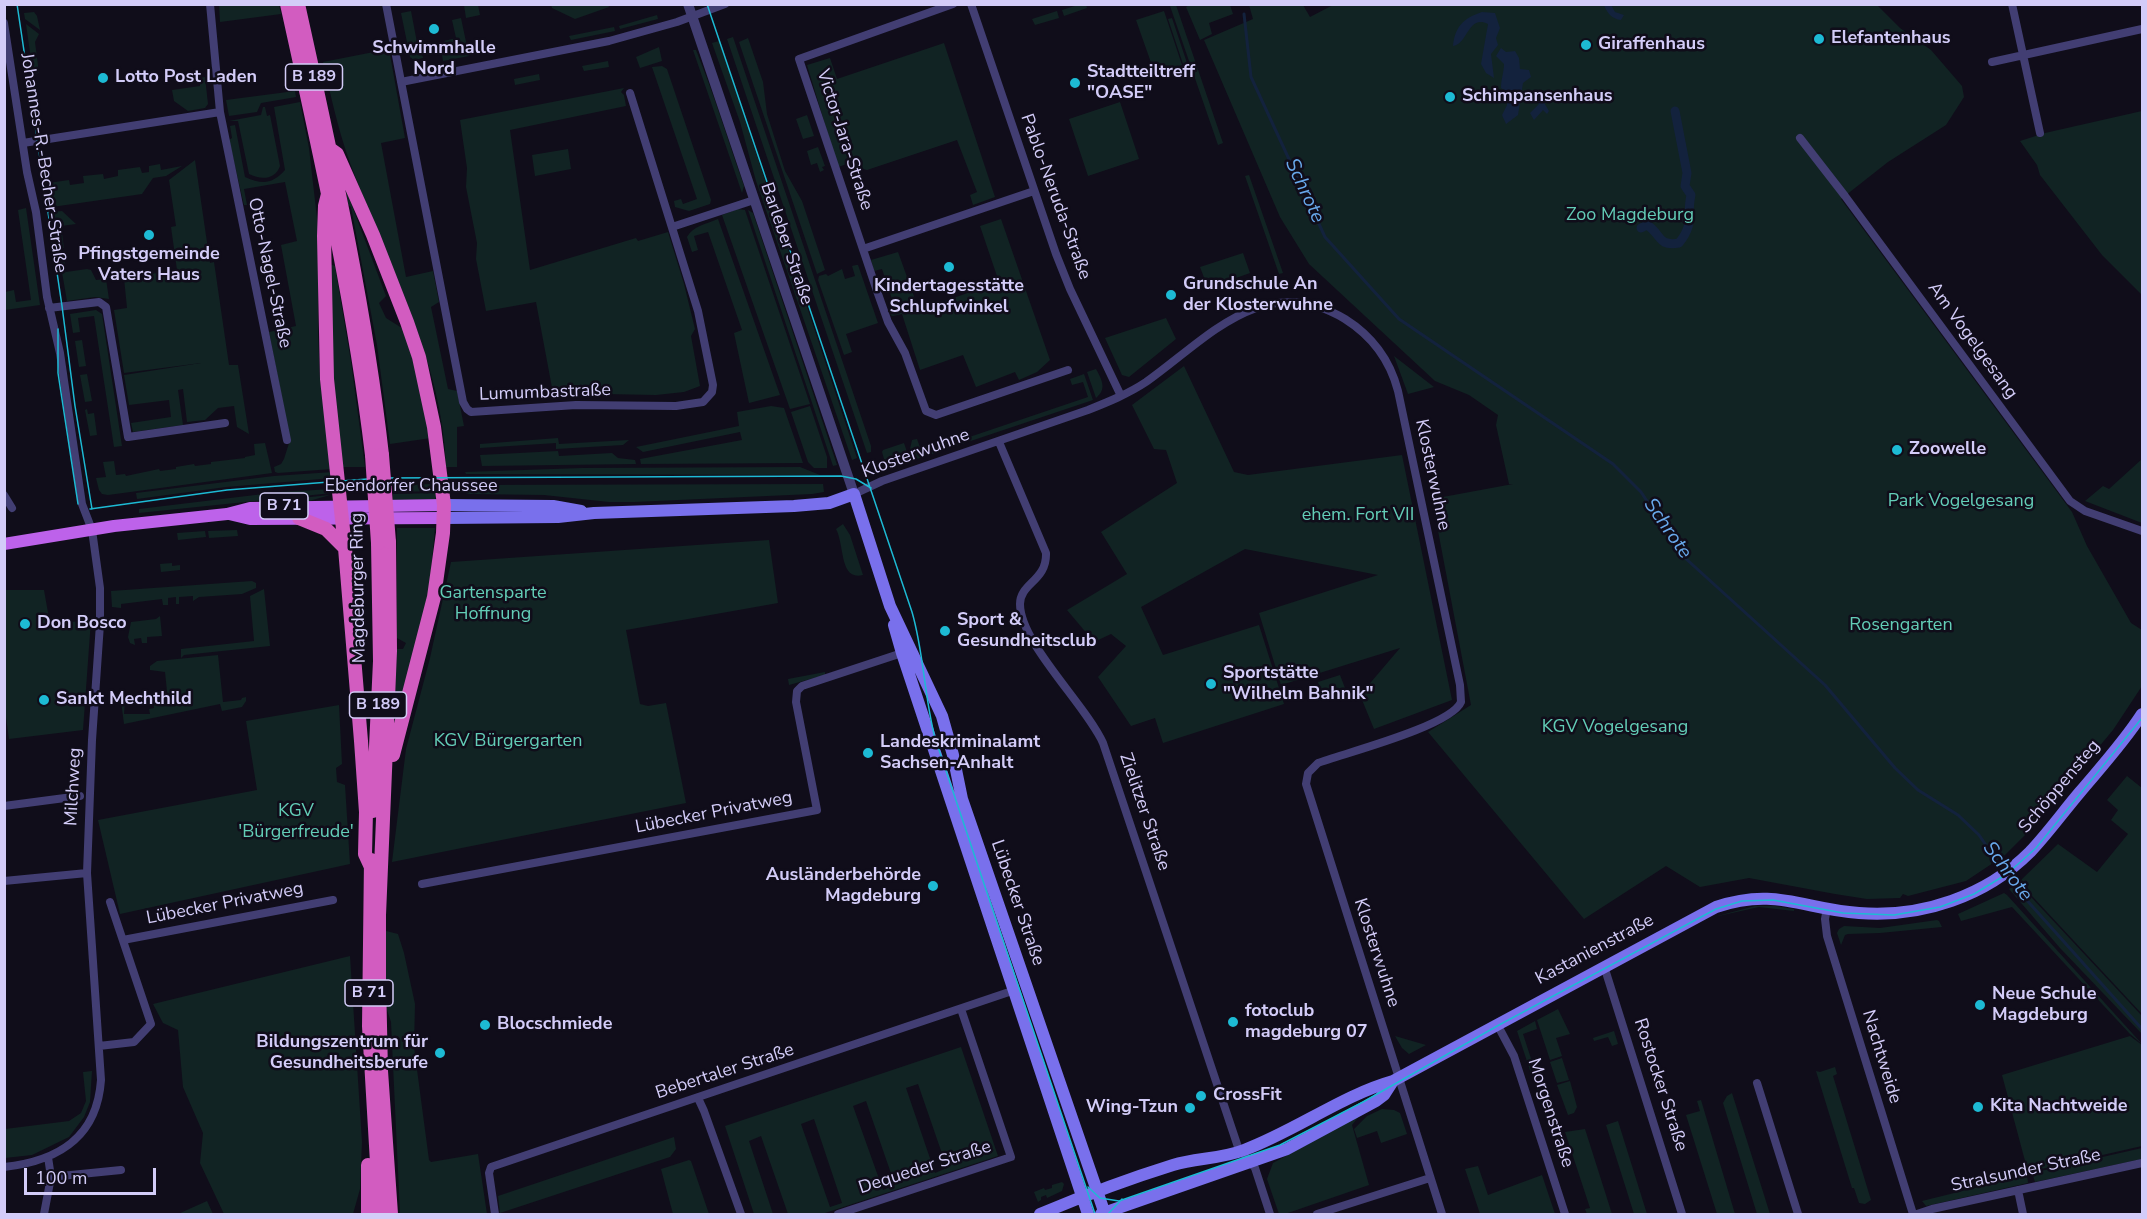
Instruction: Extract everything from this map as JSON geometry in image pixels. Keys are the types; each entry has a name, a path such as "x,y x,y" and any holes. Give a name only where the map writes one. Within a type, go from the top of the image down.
{"highway":[{"name":"Magdeburger Ring","path":"287,4 352,311 377,455"},
{"name":"Magdeburger Ring","path":"298,4 330,149 364,322 377,455 390,651 379,980 381,1071 391,1215"},
{"path":"330,149 337,154 373,236 419,357 433,420 444,511"},
{"path":"328,194 325,206 324,236 327,379 345,548"},
{"name":"B 71","path":"386,778 434,597 444,511"},
{"name":"B 71","path":"299,518 326,529 345,548 362,748 366,812 365,854 371,867"},
{"name":"Magdeburger Ring","path":"380,1215 373,1118 369,990 371,867 383,542"},
{"path":"368,1215 368,1140 373,1118"},
{"path":"388,1185 396,1201 397,1215"},
{"path":"362,1215 367,1197"}],"main road":[{"name":"Ebendorfer Chaussee","path":"4,544 92,530 228,514 250,507 341,512 444,511 558,517 594,513 829,503 854,494"},
{"name":"Lübecker Straße","path":"854,494 890,606 902,653 1015,990 1089,1194 1103,1214"},
{"name":"Ebendorfer Chaussee","path":"228,514 250,519 299,518 341,512"},
{"name":"Lübecker Straße","path":"890,606 942,716 962,799 1089,1194 1088,1215"},
{"name":"Schöppensteg","path":"1827,908 1872,914 1924,909 1958,899 1998,878 2012,868 2042,838 2142,714"},
{"name":"Kastanienstraße","path":"1040,1215 1089,1194 1174,1165 1241,1151 1287,1132 1367,1091 1396,1080 1708,910 1751,898 1773,898 1827,908"},
{"name":"Kastanienstraße","path":"1103,1214 1287,1149 1376,1101 1396,1080"}],"street":[{"name":"Otto-Nagel-Straße","path":"210,4 220,112 287,440"},
{"path":"386,4 401,82 609,41 725,4"},
{"name":"Barleber Straße","path":"688,4 854,494"},
{"name":"Victor-Jara-Straße","path":"953,4 799,58 885,314 905,352 925,409 936,416 1068,370"},
{"name":"Pablo-Neruda-Straße","path":"971,4 1034,191 1070,289 1121,396"},
{"path":"2012,4 2040,133"},
{"name":"Johannes-R.-Becher-Straße","path":"4,23 27,172 36,212 49,308 60,352 82,505 92,530"},
{"path":"1992,62 2142,29"},
{"name":"Lumumbastraße","path":"401,82 463,402 471,412 586,405 668,406 700,403 706,400 713,388 700,320 630,93"},
{"path":"23,143 220,112"},
{"name":"Am Vogelgesang","path":"1800,138 2070,501 2088,512 2142,531"},
{"path":"863,249 1034,191"},
{"path":"672,227 754,200"},
{"path":"49,308 99,302 106,307 128,437 225,423"},
{"name":"Klosterwuhne","path":"854,494 883,481 1088,411 1121,396 1145,382 1228,320 1251,309 1291,303 1312,306 1342,317 1373,342 1391,370 1398,391 1460,685 1461,702 1453,712 1428,725 1317,763 1310,771 1306,781 1396,1080"},
{"name":"Zielitzer Straße","path":"999,441 1046,553 1047,561 1043,572 1027,588 1021,598 1020,608 1037,647 1084,712 1103,743 1241,1151 1255,1168 1270,1215"},
{"path":"4,495 12,508"},
{"name":"Milchweg","path":"4,1167 22,1165 67,1148 82,1132 94,1112 100,1088 87,873 92,740 100,624 100,588 92,530"},
{"name":"Lübecker Privatweg","path":"422,884 817,810 796,702 796,691 802,686 902,653"},
{"path":"4,806 80,796"},
{"path":"4,881 87,873"},
{"name":"Lübecker Privatweg","path":"123,940 333,900"},
{"path":"99,1046 134,1042 151,1024 110,902"},
{"name":"Nachtweide","path":"1827,908 1825,919 1827,936 1915,1215"},
{"name":"Rostocker Straße","path":"1604,966 1682,1215"},
{"name":"Bebertaler Straße","path":"495,1215 490,1167 1015,990"},
{"name":"Dequeder Straße","path":"838,1215 1011,1157 961,1009"},
{"name":"Morgenstraße","path":"1497,1024 1514,1056 1565,1215"},
{"path":"1396,1080 1442,1215"},
{"path":"1757,1083 1798,1215"},
{"path":"698,1098 741,1215"},
{"path":"45,1215 51,1178 48,1157"},
{"name":"Stralsunder Straße","path":"1915,1215 1932,1209 2142,1163"},
{"path":"51,1178 121,1170"},
{"path":"1317,1215 1430,1178"},
{"path":"2018,1190 2023,1215"}],"green space":[{"path":"1191,4 1230,5 1233,14 1209,23 1212,34 1200,40 1186,7"},
{"path":"1335,4 1876,4 1900,28 1931,50 1962,86 1964,97 1946,125 1888,162 1841,199 2072,512 2087,546 2131,623 2142,630 2142,686 2113,730 2027,833 2005,855 1966,881 1908,896 1903,894 1900,898 1867,899 1749,878 1700,887 1666,866 1584,919 1428,732 1471,705 1432,499 1513,484 1509,484 1496,425 1498,415 1469,395 1435,381 1309,264 1280,217 1204,40 1253,19 1249,5 1303,5 1310,17"},
{"path":"219,5 279,5 281,14 220,22"},
{"path":"464,5 478,5 480,15 466,18"},
{"path":"551,5 608,5 609,7 575,19 552,8"},
{"path":"1086,5 1087,8 1064,16 1062,10"},
{"path":"1176,5 1223,143 1218,145 1170,6"},
{"path":"411,11 419,53 422,53 423,58 414,60 410,57 401,13"},
{"path":"1057,11 1059,18 1035,25 1032,19"},
{"path":"1164,11 1182,65 1155,74 1136,20"},
{"path":"34,12 40,30 25,19 24,13"},
{"path":"657,15 658,19 620,29 619,26"},
{"path":"461,18 469,56 443,61 441,50 446,48 444,41 456,38 452,20"},
{"path":"1172,18 1190,72 1186,73 1168,19"},
{"path":"26,24 39,34 35,42 39,73 33,74"},
{"path":"614,27 615,31 571,40 569,36"},
{"path":"733,37 871,446 871,452 867,453 727,39"},
{"path":"748,38 763,82 767,114 785,171 802,201 825,270 817,274 739,42"},
{"path":"719,41 857,458 852,460 756,181 740,122 712,43"},
{"path":"944,43 995,197 973,205 970,195 977,192 957,140 867,170 860,168 850,171 847,164 838,167 807,65 830,58 837,79"},
{"path":"659,47 662,61 640,68 636,57"},
{"path":"389,49 405,138 381,143 406,277 433,271 439,302 431,307 448,389 457,391 464,426 457,427 457,467 446,467 443,429 436,391 413,318 350,162 323,62"},
{"path":"693,50 696,50 721,118 744,186 742,193"},
{"path":"608,61 609,67 584,71 582,66"},
{"path":"662,66 667,69 711,200 710,204 689,211 675,207 674,201 681,199 683,204 697,199 652,67"},
{"path":"539,74 540,80 515,85 514,79"},
{"path":"205,77 208,104 205,108 188,111 174,101 172,90 200,86 200,78"},
{"path":"624,88 621,92 624,95 626,106 510,130 530,270 636,238 638,241 668,232 695,329 691,336 700,386 684,392 656,395 553,393 536,302 486,311 476,259 477,243 466,187 467,168 460,120"},
{"path":"295,91 296,97 261,103 257,112 229,116 226,100"},
{"path":"300,102 309,148 318,227 320,378 332,469 278,473 275,472 274,467 281,464 284,459 290,440 269,332 296,326 281,245 297,241 285,182 244,189 247,205 244,205 229,140 232,138 230,126 235,125 245,177 262,182 276,178 285,170 274,107"},
{"path":"1120,102 1139,159 1088,176 1069,119"},
{"path":"265,107 267,116 270,115 280,166 275,174 267,178 249,174 238,121 229,121 261,115"},
{"path":"2142,111 2142,295 2102,255 2040,175 2037,165 2020,141"},
{"path":"807,115 814,136 803,139 796,119"},
{"path":"818,147 825,166 820,172 817,163 811,165 807,151"},
{"path":"568,149 571,169 535,176 532,155"},
{"path":"195,160 210,263 214,262 229,365 238,365 249,434 237,427 234,406 218,408 205,420 187,422 183,389 178,390 183,425 133,432 131,423 171,417 169,400 129,405 124,375 201,363 124,373 114,310 127,308 124,278 177,270 171,227 176,226 169,180"},
{"path":"160,164 161,170 182,166 166,176 153,178 142,194 52,207 48,183 69,180 70,185 84,183 83,176 103,174 104,179 118,176 118,170 140,167 142,173 149,172 149,166"},
{"path":"1249,175 1283,273 1279,274 1245,176"},
{"path":"345,187 386,296 379,303 386,318 405,330 420,382 431,438 390,444 377,345 351,207 348,205"},
{"path":"26,208 40,305 5,310 5,292 14,290 16,302 31,300 18,210"},
{"path":"738,209 745,210 810,404 790,409 722,215"},
{"path":"748,210 753,213 837,465 833,466"},
{"path":"62,211 76,224 61,226 64,248 58,249 53,212"},
{"path":"718,219 780,395 749,403 734,333 742,330 708,232 694,236 698,250 692,252 687,237 690,233"},
{"path":"1001,219 1050,360 1037,372 1019,380 1015,372 976,387 963,355 920,370 902,314 890,315 896,311 882,269 874,271 871,260 898,252 919,310 999,282 980,226"},
{"path":"1243,253 1250,273 1208,288 1200,267"},
{"path":"59,255 64,255 66,272 87,269 91,270 96,280 106,279 109,299 95,297 67,301"},
{"path":"330,264 335,266 365,467 341,467 332,380"},
{"path":"858,265 878,323 846,334 852,352 844,355 818,280 819,276 826,274 828,276 842,269 845,279 855,276 852,266"},
{"path":"96,310 102,314 122,446 114,447 94,316 78,318 80,332 73,333 70,314"},
{"path":"1166,318 1176,339 1129,377 1122,375 1105,338"},
{"path":"82,340 86,366 79,367 75,341"},
{"path":"1394,356 1434,387 1408,394"},
{"name":"ehem. Fort VII","path":"1184,366 1234,472 1248,475 1402,455 1452,700 1374,729 1360,695 1400,648 1281,685 1259,613 1378,575 1245,549 1141,607 1163,655 1259,625 1284,704 1163,743 1155,718 1131,726 1098,677 1126,646 1111,634 1094,642 1067,610 1127,574 1101,532 1177,483 1166,450 1154,449 1132,405"},
{"path":"1096,369 1102,381 1102,388 1096,398 1087,372"},
{"path":"87,374 92,401 85,402 80,375"},
{"path":"1084,374 1093,400 914,460 910,449 912,440 917,439 922,453 1088,397 1083,382 1072,385 1070,379"},
{"path":"771,406 784,408 803,463 641,464 640,459 742,440 740,432 643,452 636,447 739,426 737,412"},
{"path":"810,406 827,457 827,468 814,468 808,462 791,412"},
{"path":"87,409 88,414 94,413 97,435 90,436 85,410"},
{"path":"558,438 559,444 629,440 623,445 556,449 556,443 480,448 480,444"},
{"path":"265,443 272,473 108,495 102,494 99,490 96,478 106,477 103,462 114,461 116,475 125,474 126,476 159,469 160,471 176,469 176,467 194,464 195,466 245,458 255,455 254,444"},
{"path":"904,443 910,461 887,469 883,450"},
{"path":"558,451 559,456 612,453 618,458 635,460 636,464 482,466 480,455"},
{"path":"2142,459 2142,523 2085,501 2103,486 2109,489"},
{"path":"800,467 820,475 466,474 465,472 582,468"},
{"path":"333,472 333,478 226,487 137,499 136,493 274,476"},
{"path":"436,484 437,491 393,492 392,485"},
{"path":"823,484 824,492 812,494 634,502 609,502 544,495 465,493 466,485"},
{"path":"333,489 332,493 139,513 139,509 280,492"},
{"path":"438,493 435,499 393,501 393,494"},
{"path":"330,495 309,501 262,502"},
{"path":"843,524 850,535 863,575 850,573 846,568 836,529"},
{"path":"397,528 435,528 428,603 396,725 394,725 397,649 403,649 406,643 397,638"},
{"path":"237,530 238,536 209,538 208,531"},
{"path":"205,531 206,537 178,540 177,533"},
{"name":"KGV Bürgergarten","path":"769,540 778,603 626,630 640,704 648,706 666,703 686,803 392,862 406,749 430,658 451,562"},
{"path":"172,563 172,566 180,565 180,570 161,572 160,564"},
{"path":"252,581 256,583 256,588 242,594 199,597 193,601 193,596 179,597 179,604 176,604 176,597 168,598 168,605 163,605 162,599 121,604 121,608 112,607 111,591"},
{"path":"264,589 270,646 184,655 181,658 181,649 254,641 250,596"},
{"path":"5,590 44,590 50,624 91,620 83,730 9,739 4,703"},
{"path":"160,616 162,636 147,637 147,643 142,643 141,638 134,639 135,645 130,643 128,637 131,622 156,619"},
{"path":"218,655 223,702 241,700 246,697 242,707 222,711 220,704 124,724 121,701 125,701 124,714 150,714 149,709 154,708 153,703 168,701 165,672 150,670 150,666 157,661"},
{"path":"825,672 825,675 789,685 788,679"},
{"path":"1340,675 1345,688 1322,695 1318,682"},
{"name":"KGV 'Bürgerfreude'","path":"339,705 342,764 336,768 337,782 345,785 350,864 120,914 98,820 257,790 246,721"},
{"path":"2127,776 2142,788 2142,1014 2019,882 2058,844 2097,872 2128,834 2111,820 2118,810 2107,800"},
{"path":"2018,883 2142,1016 2142,1034 2060,948 2009,889"},
{"path":"2004,893 2142,1044 2130,1034 2012,907 1961,921 1958,914"},
{"path":"1755,906 1775,906 1794,909 1794,911 1759,907 1714,917"},
{"path":"1937,920 1942,927 1848,934 1845,935 1841,945 1837,933 1844,926 1880,928"},
{"path":"386,931 398,934 415,1004 414,1047 429,1160 431,1162 478,1154 487,1214 400,1214 391,1022 386,1007"},
{"path":"350,956 362,1142 360,1189 353,1214 224,1214 200,1163 203,1133 183,1087 178,1030 163,1023 153,1004"},
{"path":"1558,1009 1570,1034 1556,1038 1562,1056 1550,1060 1537,1020"},
{"path":"1535,1021 1537,1029 1523,1034 1550,1117 1546,1119 1517,1031"},
{"path":"1614,1031 1618,1044 1612,1046 1608,1037 1594,1041 1593,1038"},
{"path":"1395,1036 1426,1045 1409,1054 1402,1048"},
{"path":"2130,1036 2142,1045 2142,1146 2028,1172 2002,1075"},
{"path":"961,1047 998,1156 822,1214 788,1214 761,1136 749,1141 773,1214 754,1214 725,1126","holes":["918,1084 947,1168 935,1173 906,1088","866,1101 895,1185 883,1190 853,1106","814,1119 842,1203 830,1207 801,1124"]},
{"path":"1562,1058 1569,1080 1557,1083 1550,1062"},
{"path":"1835,1067 1837,1074 1833,1076 1871,1200 1865,1204 1859,1203 1854,1188 1852,1188 1816,1071 1820,1072"},
{"path":"92,1071 90,1102 84,1117 69,1137 32,1155 5,1158 5,1129 69,1121 81,1113 86,1101 83,1072"},
{"path":"1570,1081 1577,1107 1574,1113 1568,1115 1557,1085"},
{"path":"1732,1093 1770,1214 1757,1214 1723,1103"},
{"path":"1701,1100 1735,1214 1717,1214 1686,1115 1700,1111 1697,1101"},
{"path":"1382,1109 1400,1113 1407,1134 1381,1143 1377,1131 1357,1138 1354,1129 1367,1116"},
{"path":"1360,1115 1352,1125 1369,1185 1285,1214 1279,1214 1267,1179 1273,1163"},
{"path":"1618,1121 1647,1214 1634,1214 1606,1125"},
{"path":"1585,1129 1612,1214 1587,1214 1585,1209 1590,1208 1565,1132"},
{"path":"674,1137 676,1149 670,1157 500,1213 498,1196"},
{"path":"2142,1148 2142,1159 2035,1182 2032,1173"},
{"path":"689,1160 709,1214 673,1214 661,1169"},
{"path":"1478,1166 1488,1195 1542,1175 1555,1214 1480,1214 1465,1169"},
{"path":"2027,1175 2028,1183 1926,1206 1922,1201"},
{"path":"1062,1182 1064,1184 1062,1191 1047,1198 1046,1195 1041,1197 1038,1202 1034,1192 1052,1188 1052,1185"},
{"path":"207,1201 213,1214 178,1214"}],"water":[{"path":"1604,5 1611,5 1615,12 1624,15 1621,20 1610,15"},
{"path":"1482,12 1495,13 1500,28 1496,38 1498,45 1491,54 1494,78 1486,73 1481,64 1488,24 1476,23 1458,44 1453,46 1461,24"},
{"path":"1501,48 1506,52 1515,51 1519,58 1520,69 1529,70 1531,77 1523,83 1518,115 1506,124 1502,115 1507,105 1507,92 1501,88 1504,64 1496,56"},
{"path":"1540,96 1549,111 1547,114 1543,110 1534,120 1530,113 1539,104 1537,99"}],"waterway":[{"name":"Schrote","path":"1244,14 1251,77 1325,237 1399,319 1613,464 1641,492 1684,557 1825,685 1895,768 1918,790 1958,815 1979,835 2003,870"},
{"path":"1641,228 1647,225 1663,241 1672,244 1679,243 1689,225 1691,195 1685,186 1687,173 1675,111"},
{"name":"Schrote","path":"2007,875 2015,887 2142,1029"}],"tram line":[{"path":"17,4 92,509"},
{"path":"707,4 912,612 935,738 1095,1214"},
{"path":"58,329 58,373 78,504"},
{"path":"90,509 227,490 380,478 841,476 856,479 871,488"},
{"path":"1088,1187 1100,1198 1119,1201 1280,1145 1716,909 1742,901 1773,900 1843,913 1894,915 1940,907 1974,894 2007,874 2036,848 2142,718"},
{"path":"1108,1214 1122,1199"}],"place":[{"name":"Schwimmhalle Nord","path":"434,29"},
{"name":"Elefantenhaus","path":"1819,39"},
{"name":"Giraffenhaus","path":"1586,45"},
{"name":"Lotto Post Laden","path":"103,78"},
{"name":"Stadtteiltreff \"OASE\"","path":"1075,83"},
{"name":"Schimpansenhaus","path":"1450,97"},
{"name":"Pfingstgemeinde Vaters Haus","path":"149,235"},
{"name":"Kindertagesstätte Schlupfwinkel","path":"949,267"},
{"name":"Grundschule An der Klosterwuhne","path":"1171,295"},
{"name":"Zoowelle","path":"1897,450"},
{"name":"Don Bosco","path":"25,624"},
{"name":"Sport & Gesundheitsclub","path":"945,631"},
{"name":"Sportstätte \"Wilhelm Bahnik\"","path":"1211,684"},
{"name":"Sankt Mechthild","path":"44,700"},
{"name":"Landeskriminalamt Sachsen-Anhalt","path":"868,753"},
{"name":"Ausländerbehörde Magdeburg","path":"933,886"},
{"name":"Neue Schule Magdeburg","path":"1980,1005"},
{"name":"fotoclub magdeburg 07","path":"1233,1022"},
{"name":"Blocschmiede","path":"485,1025"},
{"name":"Bildungszentrum für Gesundheitsberufe","path":"440,1053"},
{"name":"CrossFit","path":"1201,1096"},
{"name":"Kita Nachtweide","path":"1978,1107"},
{"name":"Wing-Tzun","path":"1190,1108"}],"park label":[{"name":"Zoo Magdeburg","path":"1630,216"},
{"name":"Park Vogelgesang","path":"1961,502"},
{"name":"Gartensparte Hoffnung","path":"493,604"},
{"name":"Rosengarten","path":"1901,626"},
{"name":"KGV Vogelgesang","path":"1615,728"}]}
